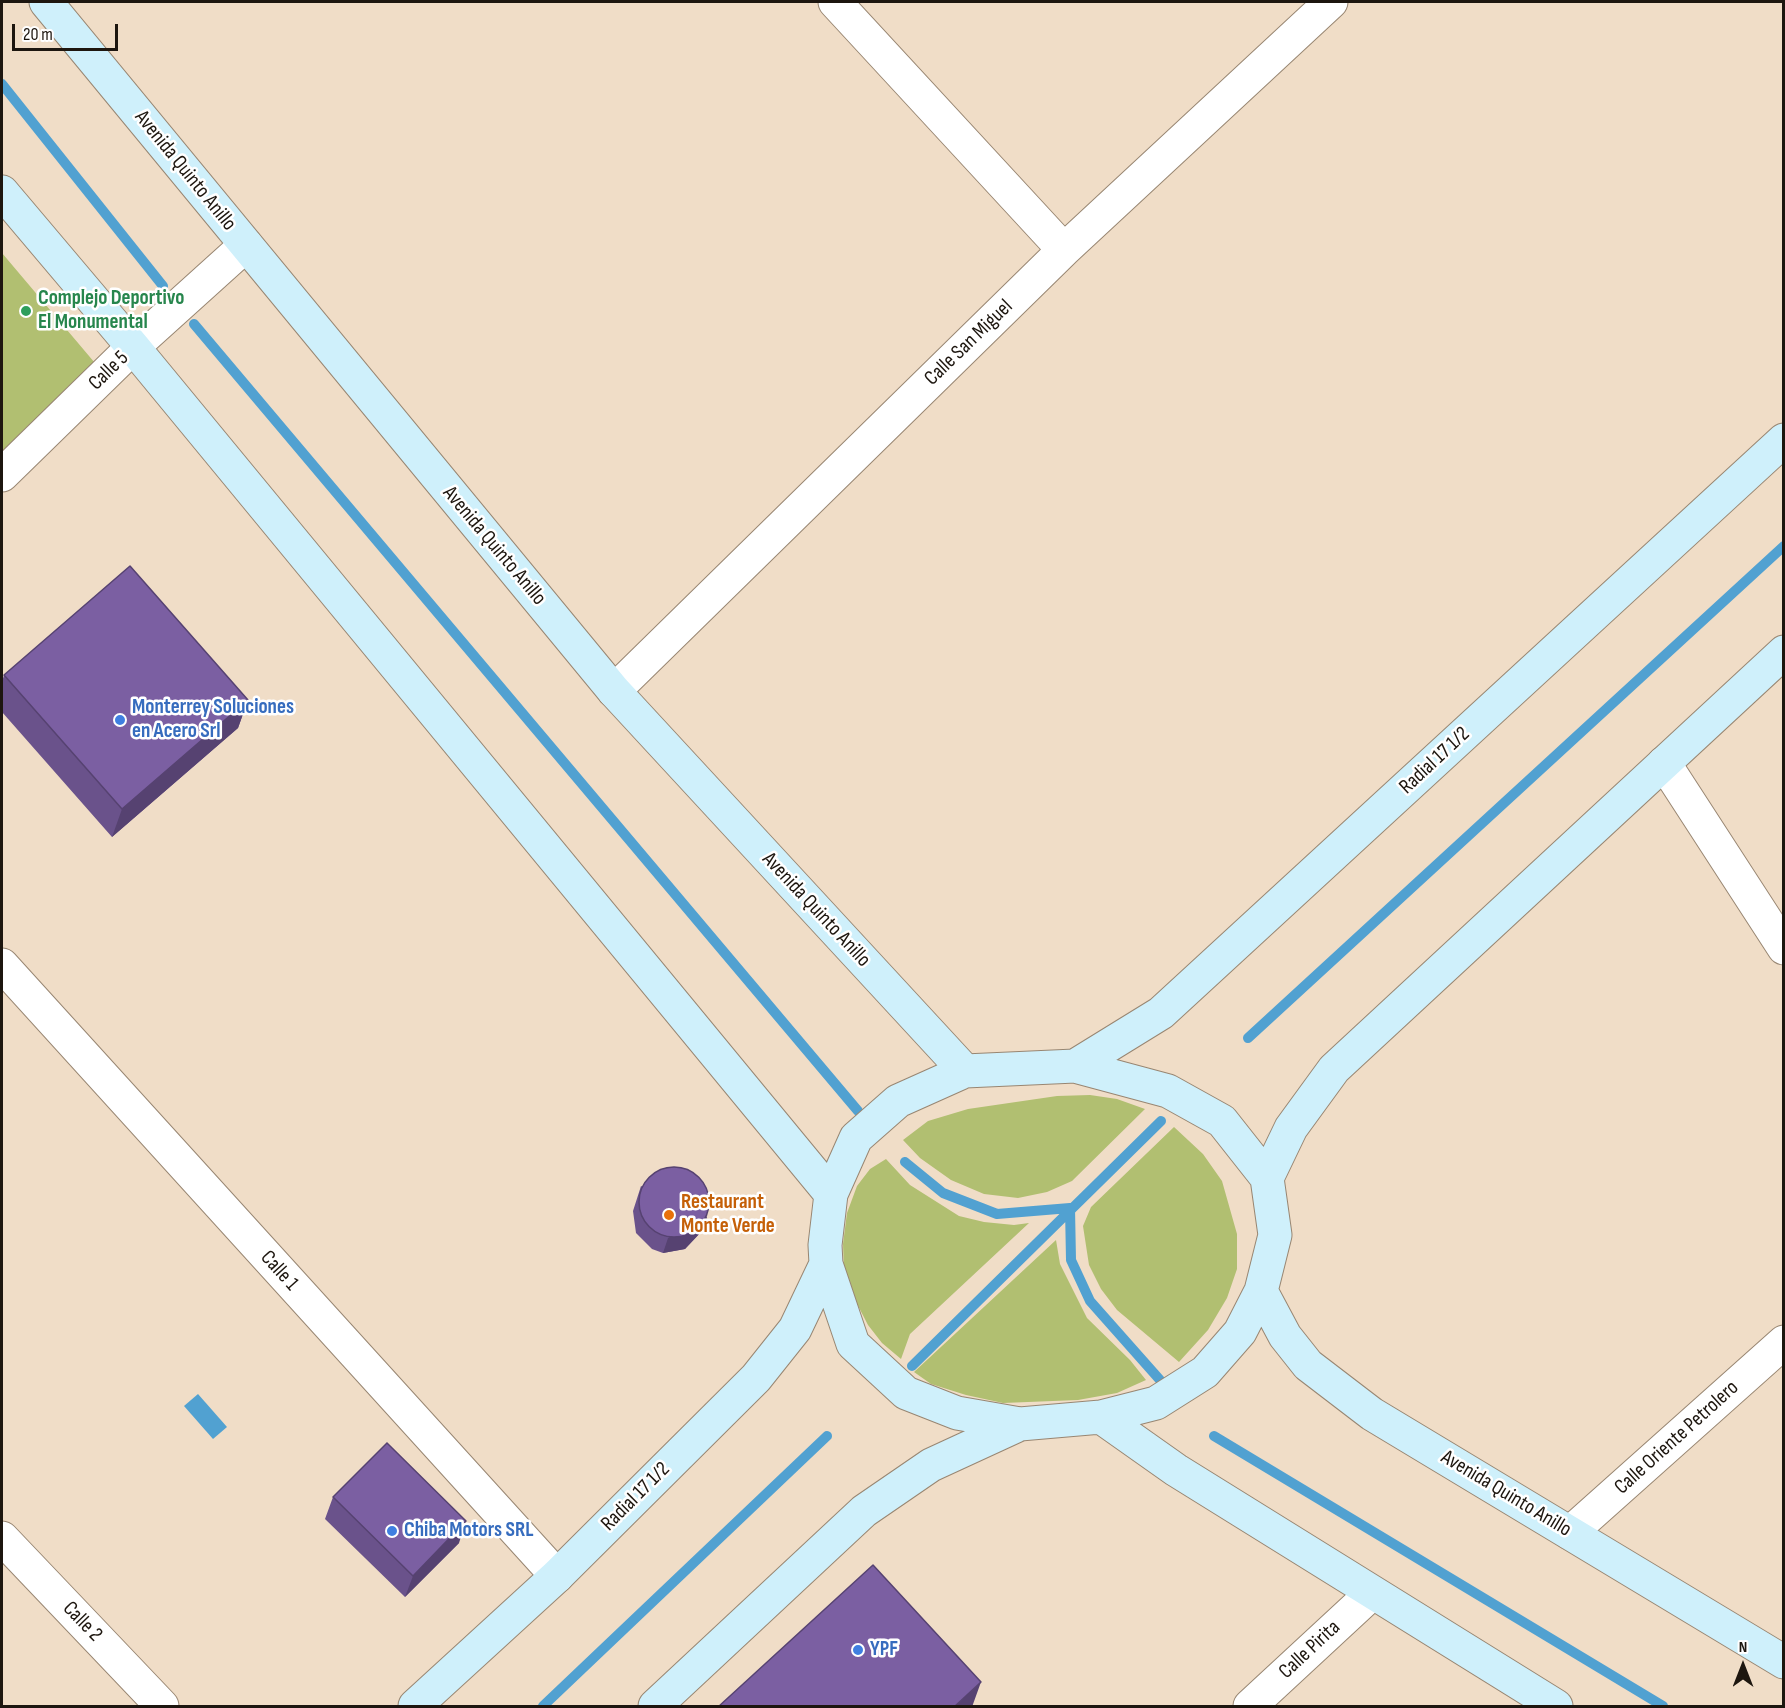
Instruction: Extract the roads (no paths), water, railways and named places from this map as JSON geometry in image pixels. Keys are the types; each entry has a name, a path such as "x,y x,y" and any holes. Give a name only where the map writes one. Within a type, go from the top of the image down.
{"main road":[{"name":"Avenida Quinto Anillo","path":"46,2 614,691 965,1071"},
{"path":"2,192 133,347 831,1194"},
{"name":"Radial 17 1/2","path":"1075,1066 1161,1013 1784,440"},
{"path":"1267,1178 1291,1128 1334,1069 1784,652"},
{"path":"1075,1066 1168,1091 1222,1121 1267,1178 1275,1236 1261,1291 1240,1332 1205,1371 1156,1403 1101,1417 1020,1424 957,1413 906,1393 853,1344 826,1264 825,1245 831,1194 856,1138 898,1101 965,1071 1075,1066"},
{"name":"Radial 17 1/2","path":"415,1707 557,1576 756,1378 795,1329 826,1264"},
{"name":"Avenida Quinto Anillo","path":"1261,1291 1285,1336 1308,1365 1372,1414 1784,1662"},
{"path":"1101,1417 1176,1470 1371,1594 1556,1707"},
{"path":"655,1707 864,1511 931,1465 1020,1424"}],"street":[{"path":"835,2 1064,250"},
{"name":"Calle San Miguel","path":"614,691 1064,250 1331,2"},
{"name":"Calle 5","path":"2,475 133,347 246,246"},
{"path":"1664,763 1784,948"},
{"name":"Calle 1","path":"2,965 557,1576"},
{"name":"Calle Oriente Petrolero","path":"1570,1533 1784,1342"},
{"name":"Calle 2","path":"2,1538 162,1707"},
{"name":"Calle Pirita","path":"1250,1707 1371,1594"}],"water":[{"path":"198,1394 227,1427 213,1439 184,1406"}],"waterway":[{"path":"2,84 163,286"},
{"path":"194,324 858,1111"},
{"path":"1248,1038 1784,546"},
{"path":"912,1366 1161,1121"},
{"path":"905,1162 943,1193 997,1214 1070,1208 1071,1260 1090,1301 1160,1380"},
{"path":"543,1706 827,1436"},
{"path":"1214,1436 1663,1706"}],"place":[{"name":"Complejo Deportivo El Monumental","path":"26,311"},
{"name":"Monterrey Soluciones en Acero Srl","path":"120,720"},
{"name":"Restaurant Monte Verde","path":"669,1215"},
{"name":"Chiba Motors SRL","path":"392,1531"},
{"name":"YPF","path":"858,1650"}]}
